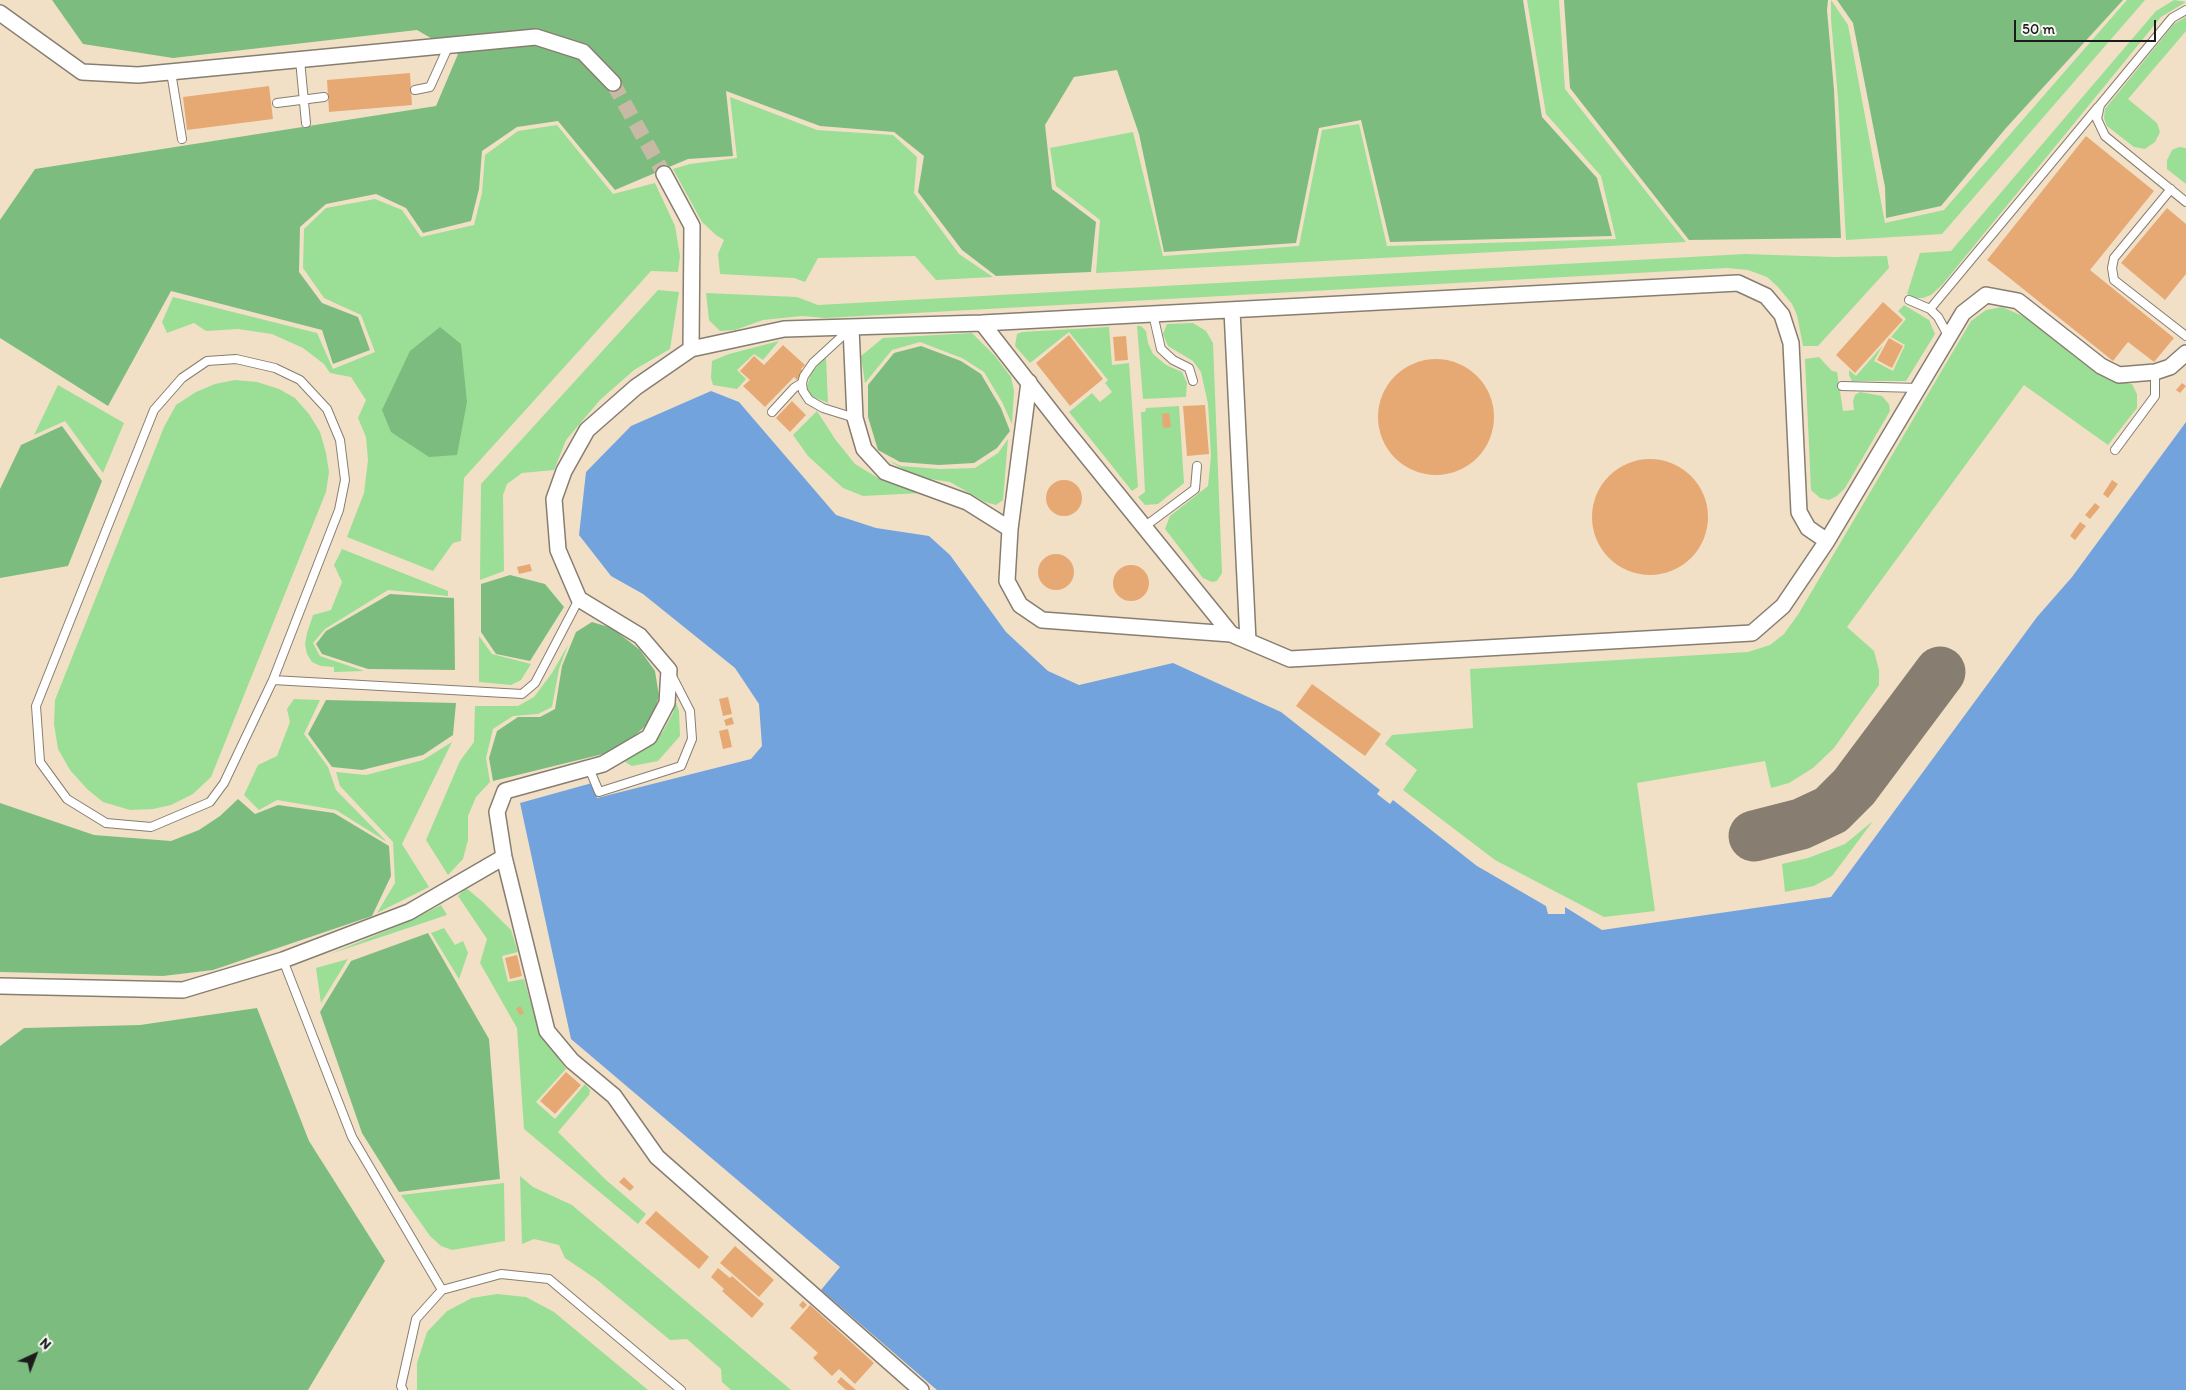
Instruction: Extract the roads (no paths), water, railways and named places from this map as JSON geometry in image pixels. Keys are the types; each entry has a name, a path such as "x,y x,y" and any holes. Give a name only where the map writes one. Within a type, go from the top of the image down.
{"street":[{"path":"0,13 82,72 138,75 536,37 583,52 613,83"},
{"path":"664,174 692,226 691,348"},
{"path":"921,1390 656,1156 614,1096 572,1061 547,1031 504,857 497,812 505,791 603,764 649,737 667,703 669,670 640,636 579,599 558,550 554,499 564,472 587,430 636,386 691,348 784,329 982,323 1738,283 1766,296 1782,315 1790,343 1799,512 1808,528 1827,541"},
{"path":"1029,382 1010,529 1007,581 1020,605 1042,620 1231,634 1290,659 1752,633 1783,606 1827,541 1963,313 1986,295 2018,301 2101,366 2119,375 2155,372 2170,367 2186,353"},
{"path":"1232,310 1248,641"},
{"path":"982,323 1231,634"},
{"path":"851,328 854,418 864,449 885,472 967,502 1010,529"},
{"path":"0,986 183,990 283,960 409,912 504,857"}],"lane":[{"path":"1930,309 2172,18 2186,10"},
{"path":"415,90 430,87 449,45"},
{"path":"300,60 306,123"},
{"path":"171,72 182,139"},
{"path":"277,103 304,98 324,97"},
{"path":"2100,105 2096,119 2105,136 2186,202"},
{"path":"2170,189 2114,258 2112,268 2114,280 2186,336"},
{"path":"1909,300 1930,309 1938,317 1949,337"},
{"path":"1153,314 1162,349 1173,360 1188,368 1193,381"},
{"path":"851,328 813,362 802,384 803,391 809,400 823,408 854,418"},
{"path":"236,359 275,368 300,380 327,409 340,440 345,480 339,510 273,680 224,783 210,802 152,827 106,824 67,799 40,762 36,706 154,410 182,378 207,361 236,359"},
{"path":"2115,450 2155,396 2155,372"},
{"path":"772,412 794,388 802,384"},
{"path":"1842,386 1918,388"},
{"path":"1144,527 1195,489 1197,466"},
{"path":"273,680 522,694 535,683 579,599"},
{"path":"590,768 600,792 681,766 692,739 690,711 669,670"},
{"path":"283,960 352,1137 442,1290"},
{"path":"403,1390 401,1386 416,1319 442,1290 501,1274 549,1279 681,1390"}],"water":[{"path":"711,391 739,402 836,515 876,528 929,536 950,555 1006,632 1048,671 1079,685 1173,663 1281,712 1380,790 1377,794 1390,804 1393,800 1477,866 1546,906 1548,914 1565,914 1565,907 1602,930 1831,897 2037,617 2072,577 2186,422 2186,1390 937,1390 821,1290 840,1267 571,1039 520,803 592,783 597,798 751,759 762,746 759,704 735,668 643,594 611,576 579,535 586,472 631,426"}],"tunnel":[{"path":"613,83 664,174"}]}
